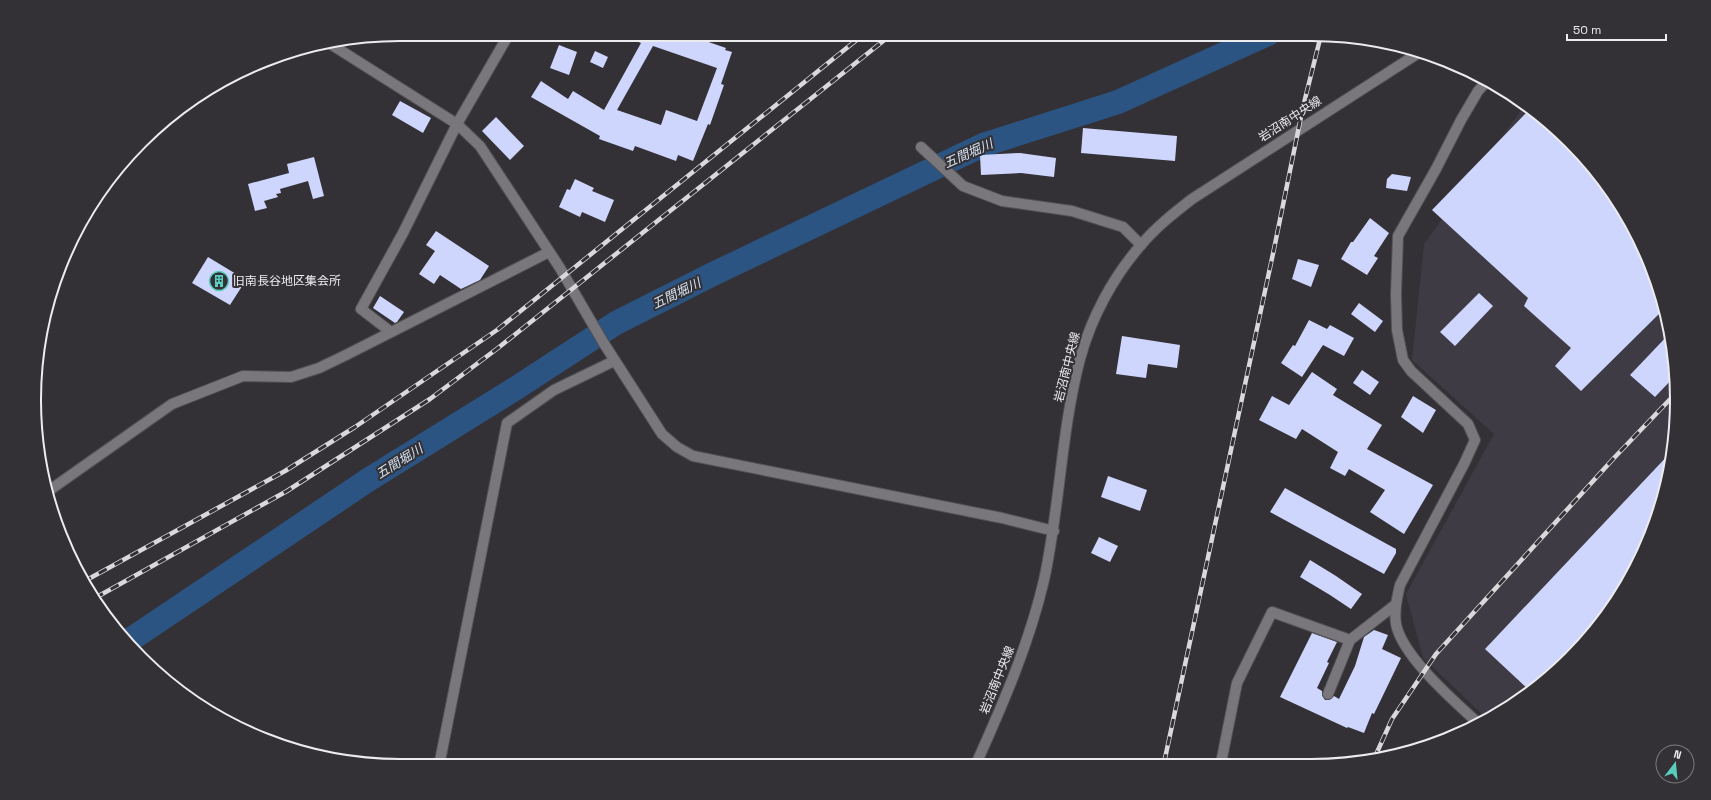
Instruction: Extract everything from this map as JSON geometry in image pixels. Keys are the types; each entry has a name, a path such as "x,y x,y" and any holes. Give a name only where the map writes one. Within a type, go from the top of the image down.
{"street":[{"path":"391,332 361,309 406,226 458,124 505,41"},
{"path":"335,47 458,124 480,146 550,252 614,361 662,434 677,448 693,456 994,516 1054,531"},
{"name":"岩沼南中央線","path":"978,759 1011,683 1029,635 1044,581 1054,531 1071,405 1080,359 1090,330 1102,303 1118,276 1141,245 1162,222 1192,199 1414,56"},
{"path":"1474,720 1437,684 1407,648 1396,625 1395,605 1400,585 1464,464 1474,440 1468,424 1411,371 1403,360 1397,330 1396,294 1398,236 1461,120 1478,91 1483,85"},
{"path":"921,147 963,186 1002,200 1072,211 1124,227 1141,245"},
{"path":"52,488 172,404 243,376 290,377 326,364 550,252"},
{"path":"440,759 507,423 554,390 614,361"},
{"path":"1328,694 1350,640 1395,605"},
{"path":"1222,759 1237,683 1272,612 1350,640"}],"shaded area":[{"path":"1522,110 1548,130 1581,163 1596,181 1622,221 1643,263 1651,285 1658,307 1667,353 1670,400 1667,447 1658,493 1643,537 1633,559 1622,580 1596,619 1565,654 1530,685 1483,715 1423,658 1406,594 1494,434 1412,360 1424,244"}],"building":[{"path":"636,41 706,41 726,48 725,50 732,52 721,84 724,85 710,125 708,124 693,161 678,155 676,161 635,146 633,151 599,139 600,136 531,97 541,81 568,99 573,91 604,110 641,43","holes":["653,46 717,68 697,121 666,110 661,125 617,110"]},
{"path":"559,45 577,52 569,75 550,68"},
{"path":"595,51 608,57 603,68 590,62"},
{"path":"400,101 431,118 423,133 392,115"},
{"path":"1526,113 1565,146 1596,181 1633,241 1643,263 1659,314 1581,391 1555,366 1571,348 1524,306 1528,298 1432,210"},
{"path":"496,117 524,146 510,160 482,131"},
{"path":"1083,128 1177,136 1175,161 1081,153"},
{"path":"1020,153 1056,158 1054,177 1021,173 981,175 980,155"},
{"path":"314,157 324,196 313,199 308,181 280,189 281,193 276,194 278,197 264,201 267,208 255,211 248,184 289,173 287,164"},
{"path":"1392,174 1411,177 1407,191 1386,188 1387,179"},
{"path":"575,179 594,188 592,191 614,200 605,222 582,212 580,217 559,207 567,189 570,190"},
{"path":"1370,218 1389,233 1374,256 1378,258 1367,275 1341,259 1351,242 1353,242"},
{"path":"436,231 489,266 480,280 461,289 440,275 434,284 419,274 435,251 426,245"},
{"name":"旧南長谷地区集会所","path":"208,257 246,280 230,305 192,283"},
{"path":"1298,259 1319,265 1311,287 1292,279"},
{"path":"1479,293 1493,306 1455,346 1440,332"},
{"path":"380,296 404,312 397,322 395,323 373,308"},
{"path":"1359,303 1383,321 1375,332 1351,314"},
{"path":"1309,320 1327,329 1330,325 1354,338 1344,356 1323,345 1302,377 1281,363 1293,345 1295,346"},
{"path":"1122,336 1180,345 1177,368 1148,364 1146,378 1116,374"},
{"path":"1665,339 1669,382 1655,397 1630,375"},
{"path":"1362,370 1379,382 1370,395 1353,383"},
{"path":"1312,372 1337,389 1333,395 1382,425 1367,449 1433,485 1404,534 1370,512 1385,490 1349,469 1345,476 1330,468 1338,452 1302,429 1296,439 1259,420 1272,396 1289,405"},
{"path":"1413,396 1436,410 1423,433 1401,417"},
{"path":"1665,458 1658,493 1651,515 1633,559 1622,580 1596,619 1565,654 1526,687 1485,649"},
{"path":"1108,476 1147,490 1140,511 1101,497"},
{"path":"1285,488 1396,549 1396,553 1384,574 1270,512"},
{"path":"1099,537 1118,546 1110,562 1091,553"},
{"path":"1310,560 1362,594 1351,609 1300,577"},
{"path":"1374,630 1388,635 1382,649 1401,658 1374,714 1372,713 1364,733 1348,727 1347,728 1280,697 1312,633 1337,642 1317,688 1322,691 1322,695 1325,700 1329,700 1334,696 1339,699 1355,666 1364,637"}],"waterway":[{"name":"五間堀川","path":"132,639 368,480 513,390 616,323 713,274 983,145 1118,102 1253,41"}],"railway":[{"path":"88,579 285,471 355,427 497,330 855,41"},
{"path":"100,595 287,491 430,399 498,348 883,41"},
{"path":"1165,759 1303,107 1319,41"},
{"path":"1377,753 1392,719 1436,654 1614,458 1670,399"}],"place":[{"name":"旧南長谷地区集会所","path":"219,281"}]}
